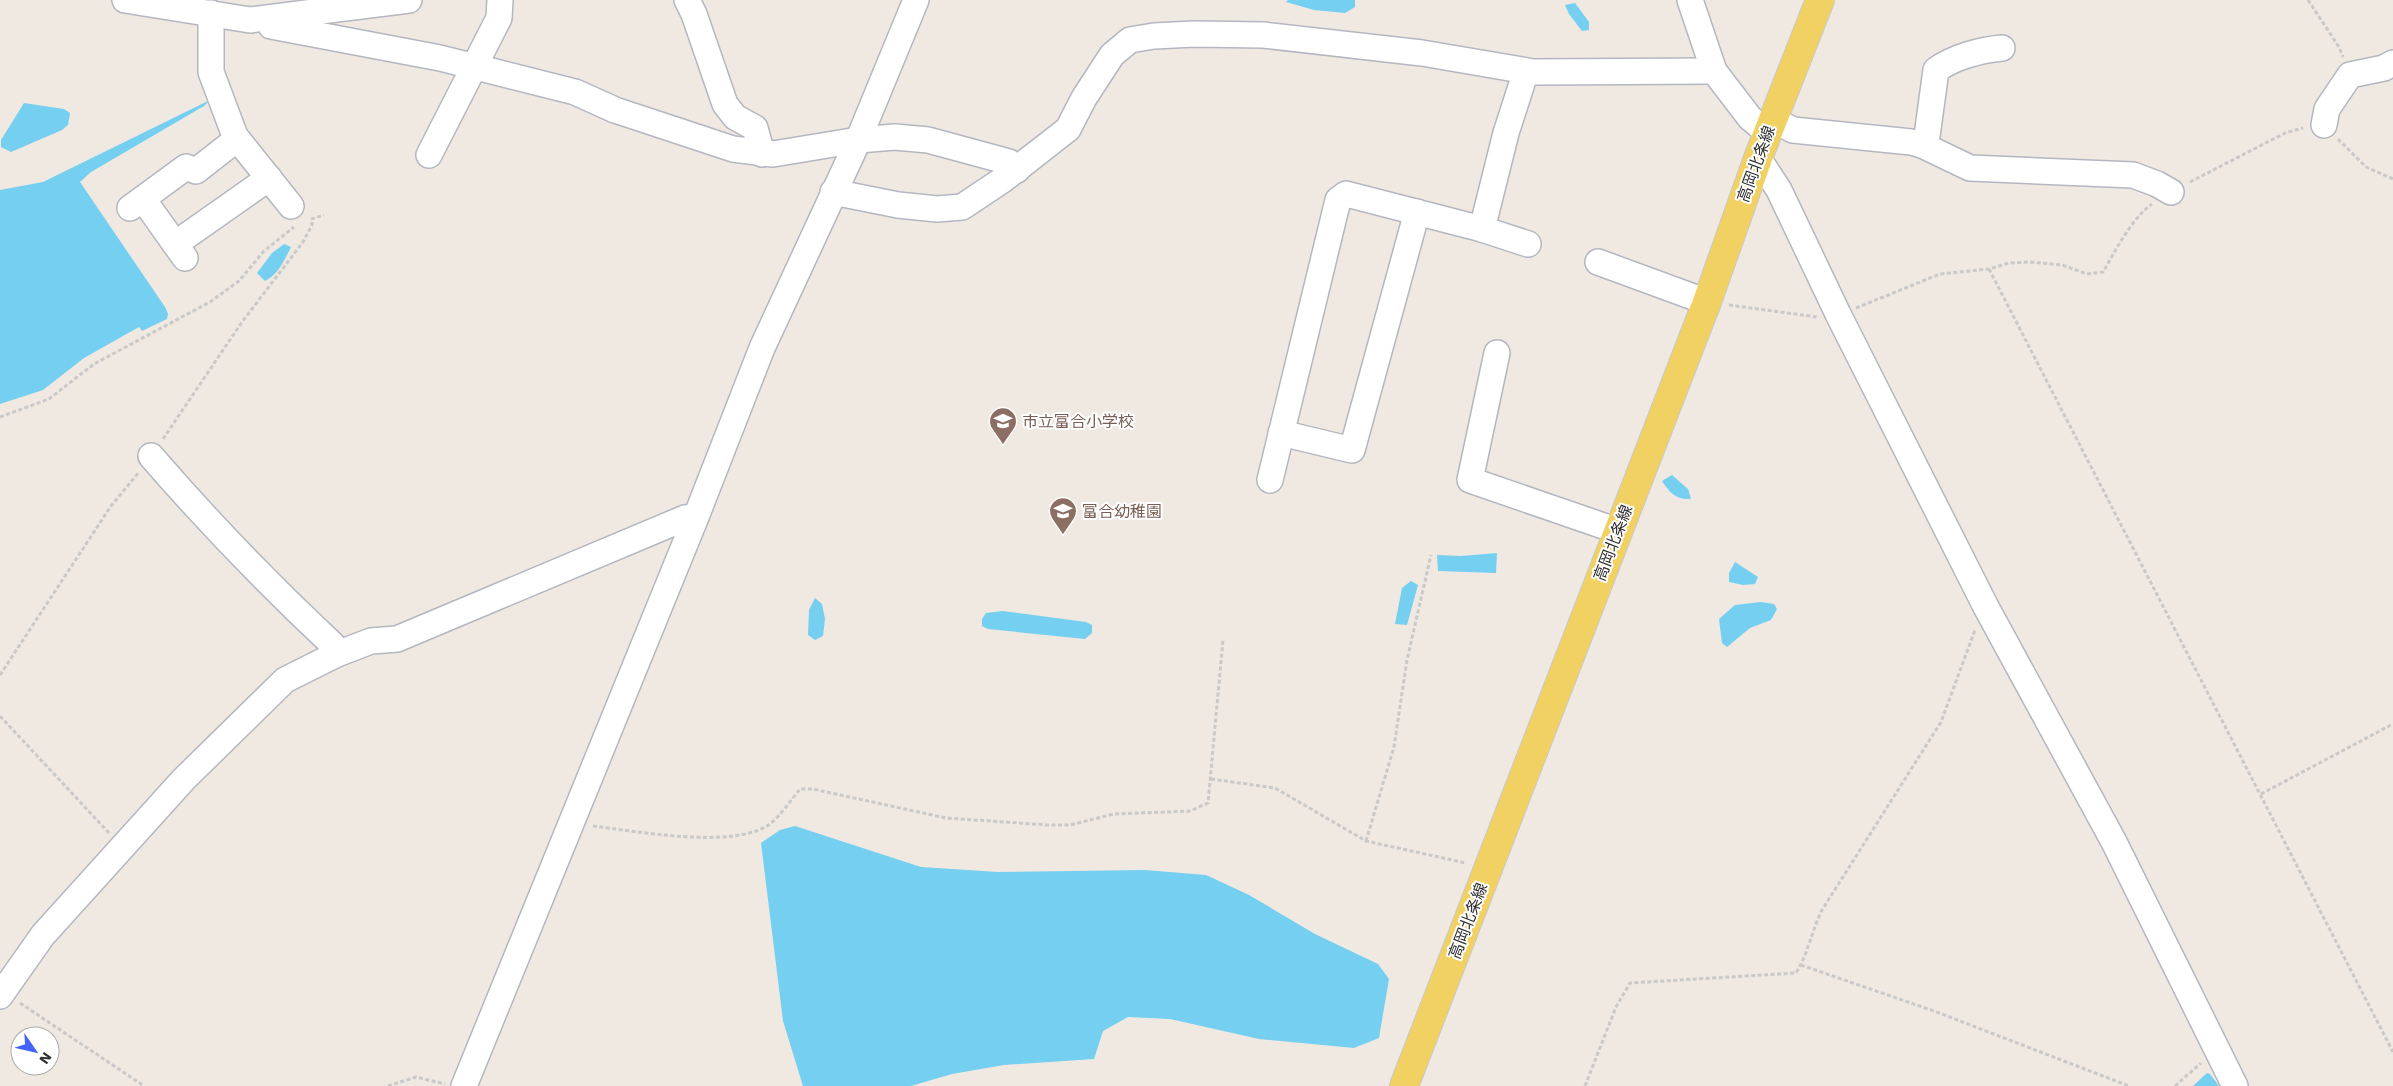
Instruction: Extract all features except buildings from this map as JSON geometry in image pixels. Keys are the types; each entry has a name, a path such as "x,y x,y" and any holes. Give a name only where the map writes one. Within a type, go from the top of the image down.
{"main road":[{"name":"高岡北条線","path":"1404,1086 1706,302 1770,126 1820,0"}],"street":[{"path":"125,0 250,20 401,1"},
{"path":"429,155 499,18 500,0"},
{"path":"687,0 694,14 725,104 735,118 755,128 762,154"},
{"path":"464,1086 696,518 762,348 858,140 916,0"},
{"path":"1690,0 1714,71 1750,118 1770,126 1922,145 1970,168 2133,175 2157,184 2171,192"},
{"path":"211,13 211,72 237,139 298,217"},
{"path":"268,18 271,26 440,58 575,92 615,110 733,149 762,154 858,140 895,137 928,140 1009,162 1017,170"},
{"path":"833,192 908,206 937,209 962,207 1017,170 1068,129 1084,98 1112,55 1130,40 1194,34 1263,35 1422,53 1526,71 1714,71"},
{"path":"1922,145 1927,136 1936,70 1946,64 1987,49 2002,48"},
{"path":"2324,125 2327,109 2350,75 2384,68 2393,63"},
{"path":"1482,229 1506,133 1526,71"},
{"path":"237,139 196,171 186,167 136,204 180,251 269,178"},
{"path":"1758,158 1779,190 1838,314 1986,607 2114,842 2235,1086"},
{"path":"1270,480 1338,200 1346,194 1482,229 1528,244"},
{"path":"1281,433 1352,450 1417,212"},
{"path":"1598,262 1706,302"},
{"path":"1497,353 1470,480 1618,531"},
{"path":"152,456 192,502 276,591 333,645 337,654"},
{"path":"1,994 43,935 184,779 285,680 337,654 370,642 397,638 685,518 696,518"}],"path":[{"path":"2308,0 2339,47 2350,75"},
{"path":"1706,302 1824,318 1940,274 1989,269 2009,263 2030,262 2062,265 2087,274 2103,272 2117,248 2144,210 2171,192 2285,133 2312,125 2324,125 2366,166 2393,179"},
{"path":"0,417 49,399 94,364 210,302 239,280 264,251 298,217 324,215"},
{"path":"1989,269 2393,1052"},
{"path":"1366,841 1394,747 1407,660 1431,556"},
{"path":"1585,1086 1616,1007 1630,983 1796,972 1801,965 1812,930 1822,910 1941,722 1977,625 1986,607"},
{"path":"570,823 708,838 745,834 770,824 800,789 813,789 946,818 1070,825 1114,814 1190,811 1208,803 1224,640"},
{"path":"0,716 123,847"},
{"path":"2261,794 2393,724"},
{"path":"1211,779 1276,788 1366,841 1488,868"},
{"path":"1801,965 1934,1011 2129,1086"},
{"path":"1,994 144,1086"},
{"path":"2175,1086 2217,1050"},
{"path":"388,1086 416,1077 451,1086"}],"water":[{"path":"1288,0 1355,0 1355,7 1345,13 1314,10 1286,2"},
{"path":"1575,3 1589,22 1589,30 1582,31 1569,14 1565,5"},
{"path":"210,100 204,106 91,172 80,182 165,307 168,314 167,319 142,331 139,327 84,358 43,390 0,404 0,190 43,182"},
{"path":"24,103 64,109 70,113 68,125 62,130 11,152 1,147 1,140"},
{"path":"284,244 291,247 286,257 277,271 265,281 257,273 272,253"},
{"path":"1672,475 1688,489 1691,499 1677,497 1668,489 1662,481"},
{"path":"1497,553 1496,573 1438,571 1437,555 1461,556"},
{"path":"1735,562 1758,577 1755,584 1743,585 1729,582 1729,573"},
{"path":"1411,581 1418,585 1407,625 1395,624 1402,588"},
{"path":"815,598 822,604 825,619 823,636 815,640 808,635 809,610"},
{"path":"1761,602 1774,604 1777,609 1771,620 1750,628 1727,647 1722,643 1719,619 1735,605"},
{"path":"1003,611 1086,622 1092,625 1092,633 1085,639 988,629 982,626 982,619 986,613"},
{"path":"795,826 921,867 998,872 1145,870 1206,875 1249,895 1315,934 1378,964 1389,979 1379,1038 1354,1048 1259,1039 1170,1019 1128,1017 1103,1031 1094,1059 1004,1065 952,1074 911,1086 803,1086 783,1021 761,843 780,830"},
{"path":"2207,1073 2210,1074 2219,1086 2193,1086"}],"place":[{"name":"市立富合小学校","path":"1003,445"},
{"name":"富合幼稚園","path":"1063,535"}]}
